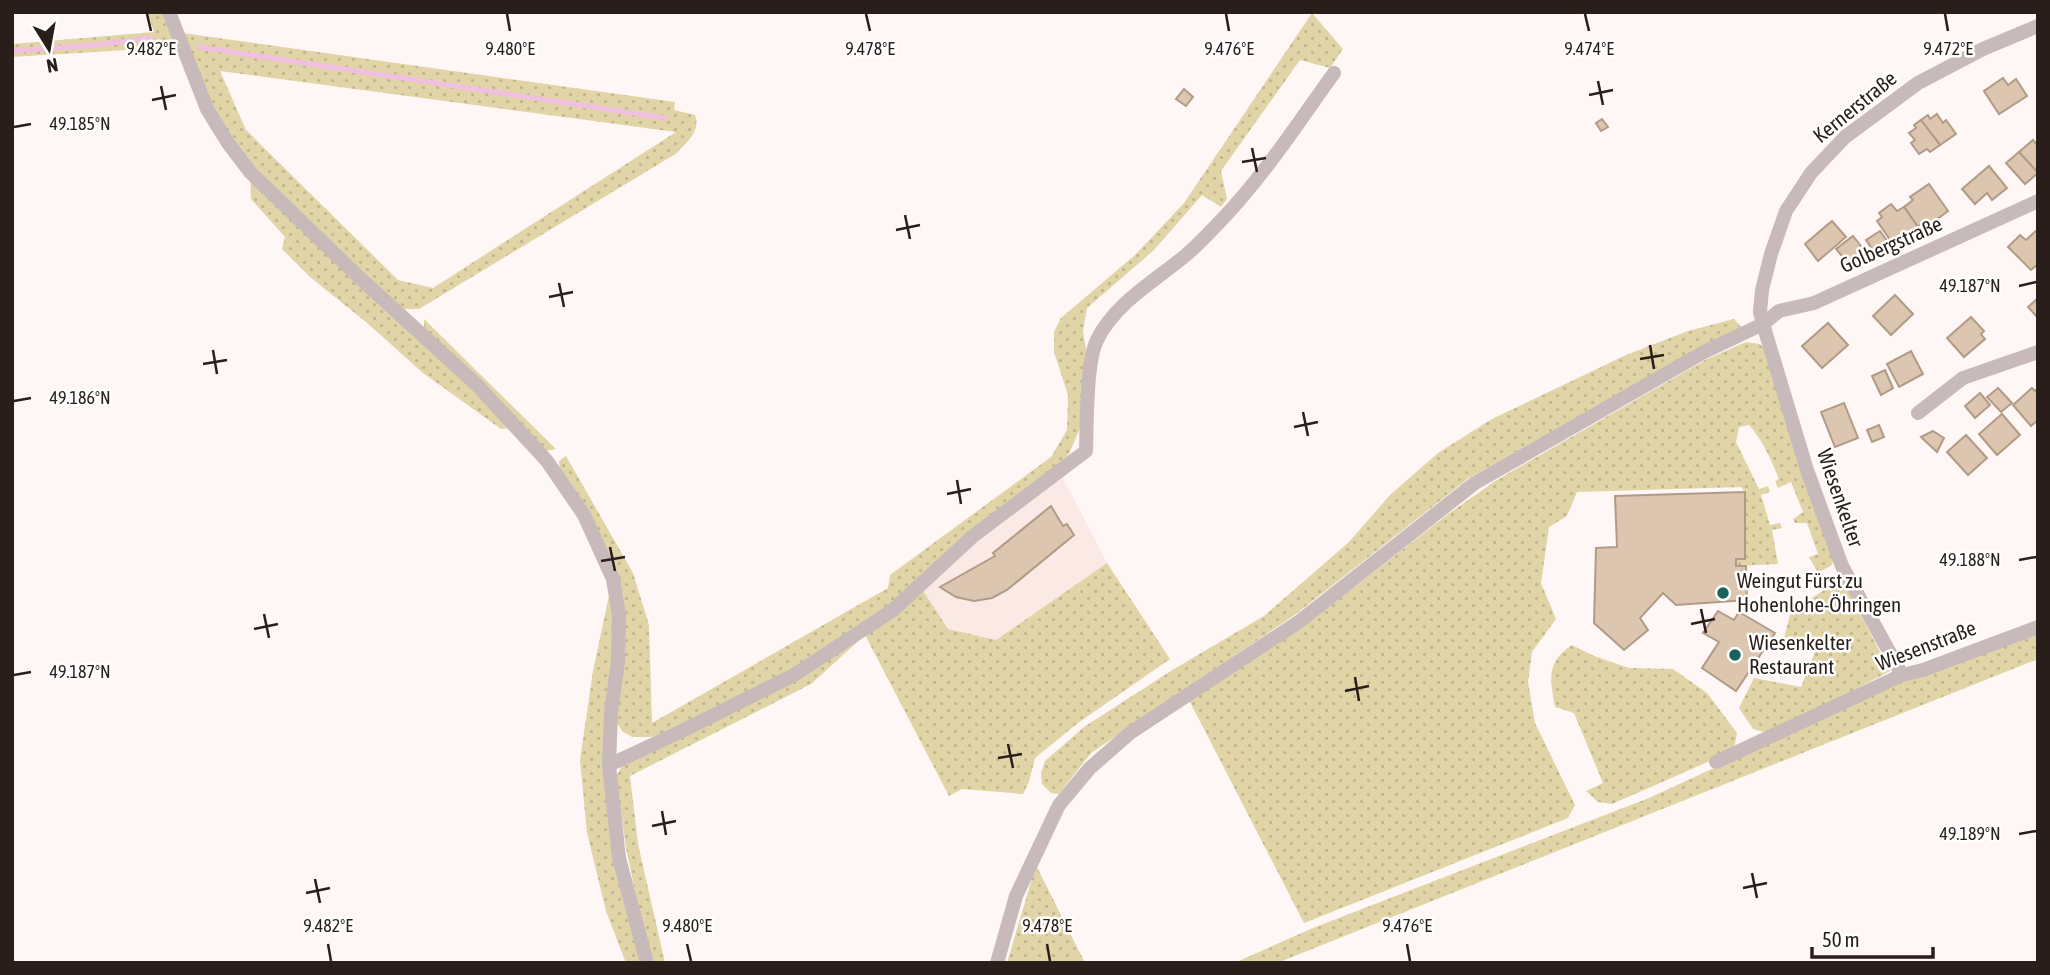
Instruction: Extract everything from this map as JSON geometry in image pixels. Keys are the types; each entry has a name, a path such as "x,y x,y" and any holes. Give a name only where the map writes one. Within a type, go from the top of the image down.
{"street":[{"path":"169,12 208,109 228,144 250,172 477,386 547,461 584,516 613,579 619,615 609,765 619,858 647,963"},
{"name":"Kernerstraße","path":"1763,324 1760,312 1762,290 1771,254 1786,211 1811,173 1845,137 1917,83 1983,49 2038,26"},
{"path":"609,765 794,675 893,610 972,537 1086,451 1092,358 1096,341 1110,320 1135,295 1187,254 1228,212 1254,182 1334,73"},
{"name":"Golbergstraße","path":"997,963 1016,896 1059,805 1090,768 1130,733 1300,621 1475,483 1704,352 1763,324 1779,311 1814,303 2038,201"},
{"name":"Wiesenkelter","path":"1763,324 1807,470 1842,566 1902,675"},
{"path":"1918,413 1963,378 2038,352"},
{"name":"Wiesenstraße","path":"1716,762 1902,675 1923,670 2038,627"}],"shaded area":[{"path":"147,12 162,12 176,47 12,57 12,44 154,32"},
{"path":"1312,13 1343,49 1330,68 1300,60 1221,171 1227,199 1221,207 1202,195 1154,250 1087,308 1083,331 1087,355 1080,428 1069,454 1055,470 888,607 793,669 681,727 651,737 632,737 622,731 617,723 625,614 560,470 559,461 566,456 633,573 649,625 652,723 888,588 890,575 1051,457 1067,430 1068,395 1054,352 1054,332 1061,318 1135,255 1184,203"},
{"path":"182,33 675,102 674,110 695,115 696,126 692,136 677,153 419,309 402,309 256,169 236,145 211,106","holes":["220,71 676,132 433,288 398,280 246,130"]},
{"path":"250,172 515,427 501,429 423,373 310,277 282,249 285,237 251,199"},
{"path":"424,319 556,449 544,451 424,330"},
{"path":"1734,319 1741,327 1469,478 1296,614 1091,753 1059,794 1051,793 1042,784 1041,773 1045,761 1084,727 1174,669 1264,616 1349,542 1390,495 1438,453 1492,419 1626,355 1688,331"},
{"path":"1746,342 1760,344 1766,350 1834,555 1832,565 1818,573 1809,557 1818,554 1807,523 1795,523 1793,519 1803,512 1791,482 1778,488 1775,481 1779,479 1770,457 1749,425 1739,427 1736,442 1759,489 1768,486 1770,492 1761,495 1770,525 1780,523 1782,528 1772,530 1778,564 1736,566 1736,559 1745,559 1745,492 1741,487 1577,492 1567,516 1549,527 1541,583 1556,619 1532,652 1528,682 1535,723 1575,805 1568,818 1304,923 1189,700 1308,623 1495,481 1707,359"},
{"path":"1062,476 1107,563 996,640 948,629 922,589 976,540"},
{"path":"1107,563 1170,659 1078,723 1035,758 1023,794 962,789 949,796 865,635 811,684 630,776 638,844 665,963 653,963 626,848 616,776 624,763 686,736 922,589 948,629 996,640"},
{"path":"1842,579 1890,671 1770,734 1753,729 1739,708 1754,678 1801,687 1816,649 1784,638 1791,611"},
{"path":"610,591 616,616 605,768 642,963 626,963 606,911 587,833 580,760 593,671"},
{"path":"2038,631 2038,659 1277,963 1234,963 1313,928 1649,798 1896,684"},
{"path":"1572,645 1629,668 1673,669 1707,693 1737,733 1734,748 1726,754 1612,804 1598,802 1586,791 1603,783 1574,713 1555,707 1553,697 1551,680 1554,665"},
{"path":"1036,865 1085,963 1007,963"}],"building":[{"path":"2003,78 2008,85 2016,79 2027,96 1999,114 1984,91"},
{"path":"1184,89 1193,97 1186,106 1176,99"},
{"path":"1937,114 1943,123 1946,120 1956,134 1940,145 1921,120 1928,115 1930,119"},
{"path":"1602,119 1608,127 1601,131 1596,123"},
{"path":"1921,120 1940,145 1930,152 1927,149 1919,154 1911,143 1915,140 1909,133"},
{"path":"2033,140 2038,146 2038,173 2019,152"},
{"path":"2019,152 2038,173 2025,184 2006,163"},
{"path":"1989,166 2007,188 1992,200 1987,193 1975,204 1962,189"},
{"path":"1929,184 1948,211 1925,228 1922,224 1918,227 1904,207 1913,200 1910,197"},
{"path":"1891,204 1897,211 1904,207 1918,227 1893,244 1877,221 1882,217 1879,213"},
{"path":"1832,221 1846,237 1818,261 1805,244"},
{"path":"2038,229 2038,264 2031,270 2008,247 2020,235 2026,240"},
{"path":"1880,231 1890,245 1876,255 1866,240"},
{"path":"1853,236 1865,251 1849,264 1836,249"},
{"path":"1895,295 1913,314 1891,335 1873,316"},
{"path":"2038,298 2038,318 2028,307"},
{"path":"1971,317 1984,331 1981,334 1985,339 1964,357 1947,338"},
{"path":"1828,323 1848,345 1822,368 1802,346"},
{"path":"1911,351 1923,374 1899,387 1887,364"},
{"path":"1885,370 1893,388 1881,395 1872,376"},
{"path":"1998,388 2012,403 2001,412 1987,397"},
{"path":"2032,388 2035,391 2038,388 2038,420 2031,426 2013,405"},
{"path":"1980,393 1990,405 1975,418 1965,406"},
{"path":"1844,403 1858,438 1835,447 1821,412"},
{"path":"2002,414 2020,435 1997,455 1979,434"},
{"path":"1879,425 1884,437 1872,442 1867,430"},
{"path":"1933,431 1944,438 1937,452 1921,437"},
{"path":"1966,435 1987,458 1968,475 1947,452"},
{"path":"1745,492 1745,559 1736,559 1736,566 1746,566 1747,600 1676,605 1663,593 1640,618 1648,630 1624,650 1594,623 1596,548 1617,547 1615,496"},
{"path":"1051,506 1063,526 1067,524 1074,535 1007,590 992,598 974,601 956,597 940,587 995,556 993,553"},
{"name":"Wiesenkelter Restaurant","path":"1718,611 1734,620 1739,612 1775,633 1736,691 1702,668 1719,642 1703,633"}],"waterway":[{"path":"12,51 151,38"},
{"path":"199,47 665,118"}],"place":[{"name":"Weingut Fürst zu Hohenlohe-Öhringen","path":"1723,593"},
{"name":"Wiesenkelter Restaurant","path":"1735,655"}]}
